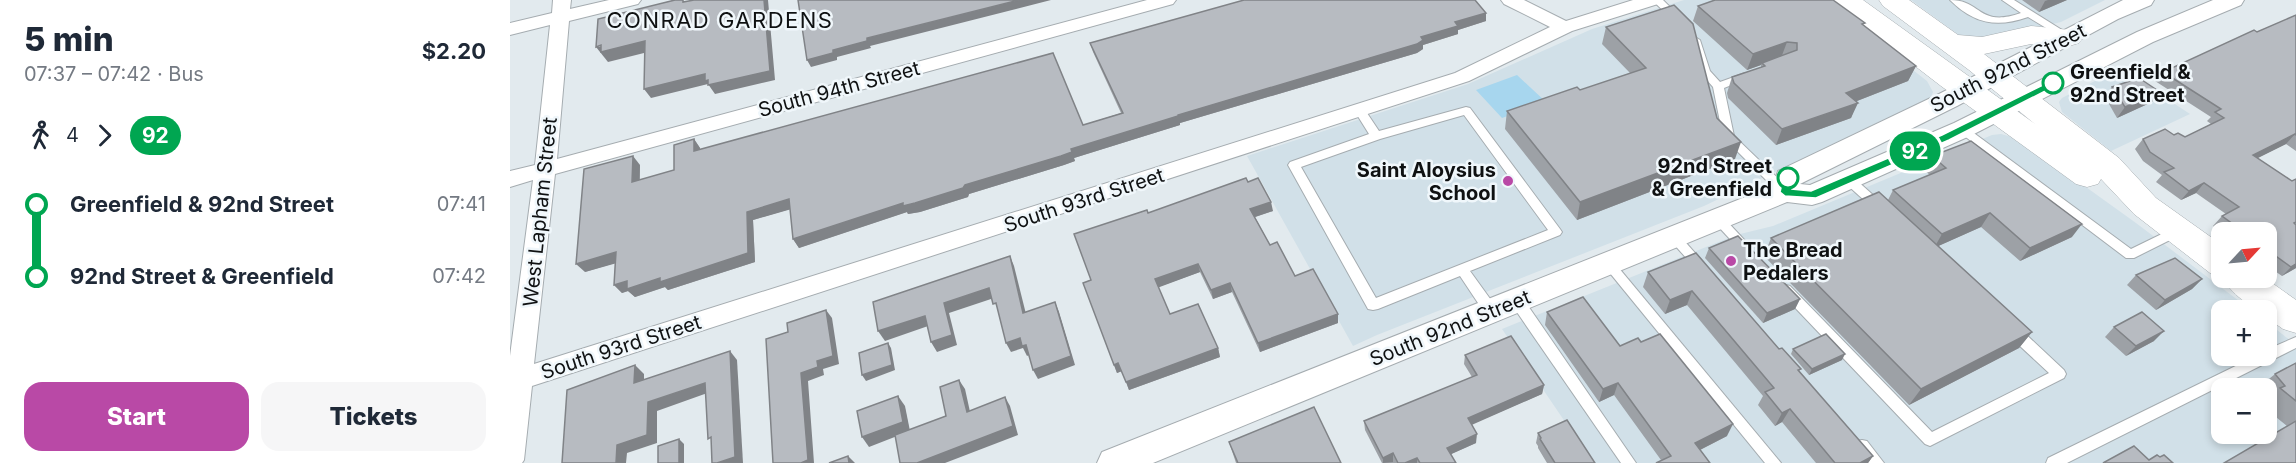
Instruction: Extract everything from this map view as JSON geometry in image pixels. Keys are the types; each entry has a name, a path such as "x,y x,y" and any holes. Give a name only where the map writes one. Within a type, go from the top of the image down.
{"main road":[{"path":"1845,0 1966,90 2009,105 2108,166 2145,206 2211,256"},
{"path":"1892,0 1993,76 2009,105"},
{"path":"1950,43 1982,46 2031,35 2069,37"},
{"path":"2254,288 2296,319"}],"street":[{"path":"510,28 562,8 632,0"},
{"name":"South 94th Street","path":"510,179 1167,0"},
{"path":"1510,0 1565,27"},
{"name":"South 93rd Street","path":"515,381 1462,77 1565,27 1652,0"},
{"name":"South 92nd Street","path":"1785,192 1788,178 1966,90 2110,14 2143,0"},
{"name":"South 92nd Street","path":"1123,461 1785,192 1812,195 1849,180 1963,129 2145,37 2232,0"},
{"name":"West Lapham Street","path":"510,460 515,381 545,170 562,8"}],"lane":[{"path":"1657,0 1687,28 1698,44 1706,72 1718,86 1729,137 1785,192"},
{"path":"1955,0 1983,20 1991,22 2008,21 2027,14"},
{"path":"2007,0 2069,37"},
{"path":"1718,86 1752,74"},
{"path":"1359,110 1376,136"},
{"path":"1466,111 1556,232 1372,305 1294,165 1376,136 1466,111"},
{"path":"1963,129 2130,255 2178,231"},
{"path":"1849,180 1888,215"},
{"path":"1719,220 1754,257"},
{"path":"1675,238 1709,276"},
{"path":"1609,264 1774,463"},
{"path":"1462,269 1504,306 1629,463"},
{"path":"1778,282 1930,440 2059,374 2006,326"},
{"path":"2053,463 2296,342"},
{"path":"1853,436 1877,463"}],"shaded area":[{"name":"Saint Aloysius School","path":"1684,0 1823,0 1927,81 1933,92 1931,97 1704,206 1353,346 1247,156 1468,84 1592,29"},
{"path":"1911,0 2105,0 2061,22 1981,41 1960,36"},
{"path":"2120,68 2190,114 2111,151 2062,112 2059,102 2062,98"},
{"path":"1517,75 1546,102 1502,118 1476,90"},
{"path":"2001,134 2019,139 2211,280 2211,288 2222,288 2238,300 2211,300 2211,366 2277,366 2277,330 2296,345 2296,463 1593,463 1502,329 1736,235 1773,226 1992,135"}],"building":[{"path":"683,0 683,2 764,0 770,71 708,85 708,80 705,81 705,74 644,89 645,41 601,52 601,45 596,47 598,19"},
{"path":"798,0 1019,0 867,38 867,41 807,60"},
{"path":"1244,0 1475,0 1486,13 1455,22 1458,26 1421,37 1423,40 1417,44 1178,115 1071,149 1072,152 1061,156 965,185 963,188 903,206 903,203 793,239 789,199 747,212 748,253 660,282 660,278 627,289 627,281 614,285 616,252 576,264 584,169 633,156 632,182 674,170 674,145 694,139 694,151 1053,53 1083,125 1123,113 1090,43"},
{"path":"1715,0 1833,0 1865,23 1862,24 1916,66 1846,93 1858,103 1782,129 1734,83 1732,77 1765,66 1762,63 1797,50 1797,43 1787,42 1753,54 1698,6"},
{"path":"1674,5 1693,24 1717,118 1741,142 1580,202 1507,111 1577,87 1580,90 1646,68 1606,27"},
{"path":"2296,15 2296,135 2253,155 2292,181 2296,179 2296,222 2294,223 2296,225 2296,264 2291,267 2277,257 2277,222 2230,222 2222,216 2239,207 2204,183 2189,191 2164,172 2174,168 2150,152 2143,139 2165,129 2174,135 2178,133 2185,137 2224,118 2215,112 2221,109 2163,72 2254,30 2257,32"},
{"path":"2139,78 2160,92 2125,107 2112,87"},
{"path":"1971,141 2082,224 2030,248 1990,213 1942,234 1893,190 1946,168 1932,156"},
{"path":"1246,178 1248,182 1258,178 1271,202 1250,209 1270,245 1277,242 1295,276 1313,269 1338,314 1258,343 1230,283 1211,290 1198,264 1155,279 1170,314 1198,304 1218,348 1126,382 1118,363 1114,365 1083,283 1091,280 1074,234 1147,210 1148,213"},
{"path":"1879,192 2032,332 1921,389 1771,238"},
{"path":"1738,236 1800,299 1767,313 1709,248"},
{"path":"1696,253 1779,349 1782,348 1801,369 1798,370 1873,456 1860,463 1835,463 1790,409 1782,413 1765,392 1774,388 1692,291 1670,300 1648,272"},
{"path":"1010,256 1023,313 1055,302 1071,356 1033,370 1026,345 1022,346 1020,338 1006,343 996,303 993,304 989,288 944,303 952,335 931,342 925,316 878,331 873,302"},
{"path":"2175,258 2202,279 2165,300 2136,275"},
{"path":"1583,297 1620,346 1638,338 1641,342 1660,334 1733,424 1695,443 1710,463 1656,463 1671,456 1618,383 1603,389 1547,312"},
{"path":"826,310 833,356 817,361 818,367 801,373 808,460 801,463 773,463 766,339 788,332 787,323"},
{"path":"2142,312 2164,331 2136,346 2114,327"},
{"path":"1826,334 1845,354 1812,369 1793,349"},
{"path":"1511,336 1544,385 1468,418 1477,434 1447,448 1456,463 1420,463 1417,458 1398,463 1393,453 1383,458 1364,421 1477,375 1465,355"},
{"path":"888,343 892,365 862,375 859,353"},
{"path":"730,351 735,457 712,463 711,437 708,439 705,383 648,402 647,435 617,445 616,463 562,463 567,390 635,365 634,383"},
{"path":"2296,363 2296,401 2280,388 2285,386 2275,374"},
{"path":"959,380 967,412 1005,397 1013,426 917,463 900,463 895,435 946,416 940,387"},
{"path":"898,396 903,422 862,437 857,411"},
{"path":"1314,407 1341,463 1238,463 1229,442"},
{"path":"1567,420 1595,463 1555,463 1538,433"},
{"path":"2296,421 2296,463 2224,463 2257,444 2277,444 2277,432"},
{"path":"679,439 679,463 658,463 658,446"},
{"path":"2134,446 2149,460 2157,455 2160,457 2164,455 2173,463 2103,463"},
{"path":"848,456 849,463 829,463"}],"bus line":[{"name":"92","path":"1788,178 1785,192 1812,195 1946,137 2053,83"}],"place":[{"name":"Greenfield & 92nd Street","path":"2053,83"},
{"name":"92nd Street & Greenfield","path":"1788,178"},
{"name":"Saint Aloysius School","path":"1508,181"},
{"name":"The Bread Pedalers","path":"1731,261"}],"district":[{"name":"CONRAD GARDENS","path":"720,20"}]}
